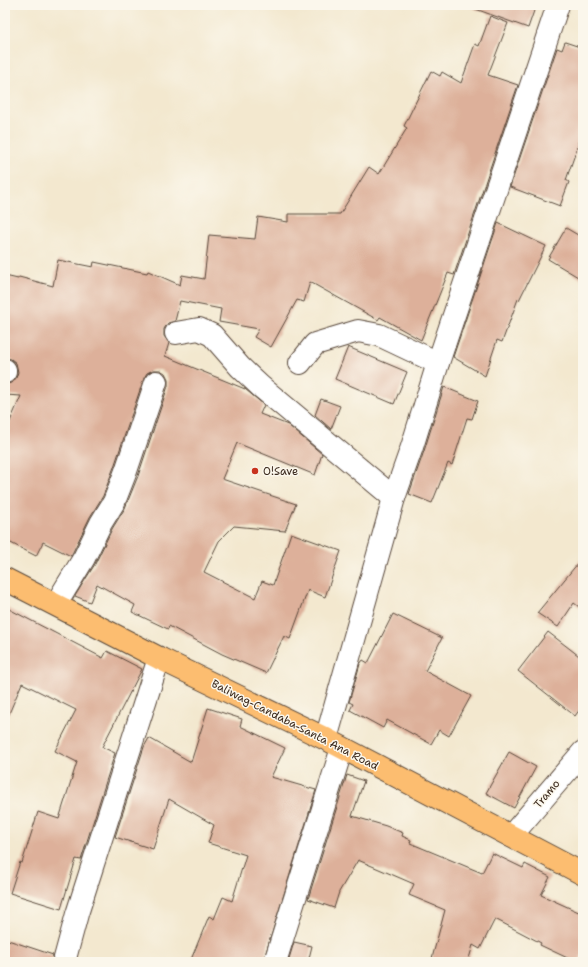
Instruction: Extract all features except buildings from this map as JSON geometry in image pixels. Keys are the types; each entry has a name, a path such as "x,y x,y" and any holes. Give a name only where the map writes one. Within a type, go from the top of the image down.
{"main road":[{"name":"Baliwag-Candaba-Santa Ana Road","path":"5,579 159,658 334,744 583,874"}],"street":[{"path":"275,962 334,744 394,498 558,5"},
{"path":"176,333 199,329 212,335 240,367 260,386 394,498"},
{"path":"300,363 315,344 358,331 379,335 438,363"},
{"path":"56,604 84,558 101,523 114,502 156,382"},
{"path":"64,962 77,914 159,658"},
{"name":"Tramo","path":"511,836 583,752"}],"place":[{"name":"O!Save","path":"255,471"}]}
